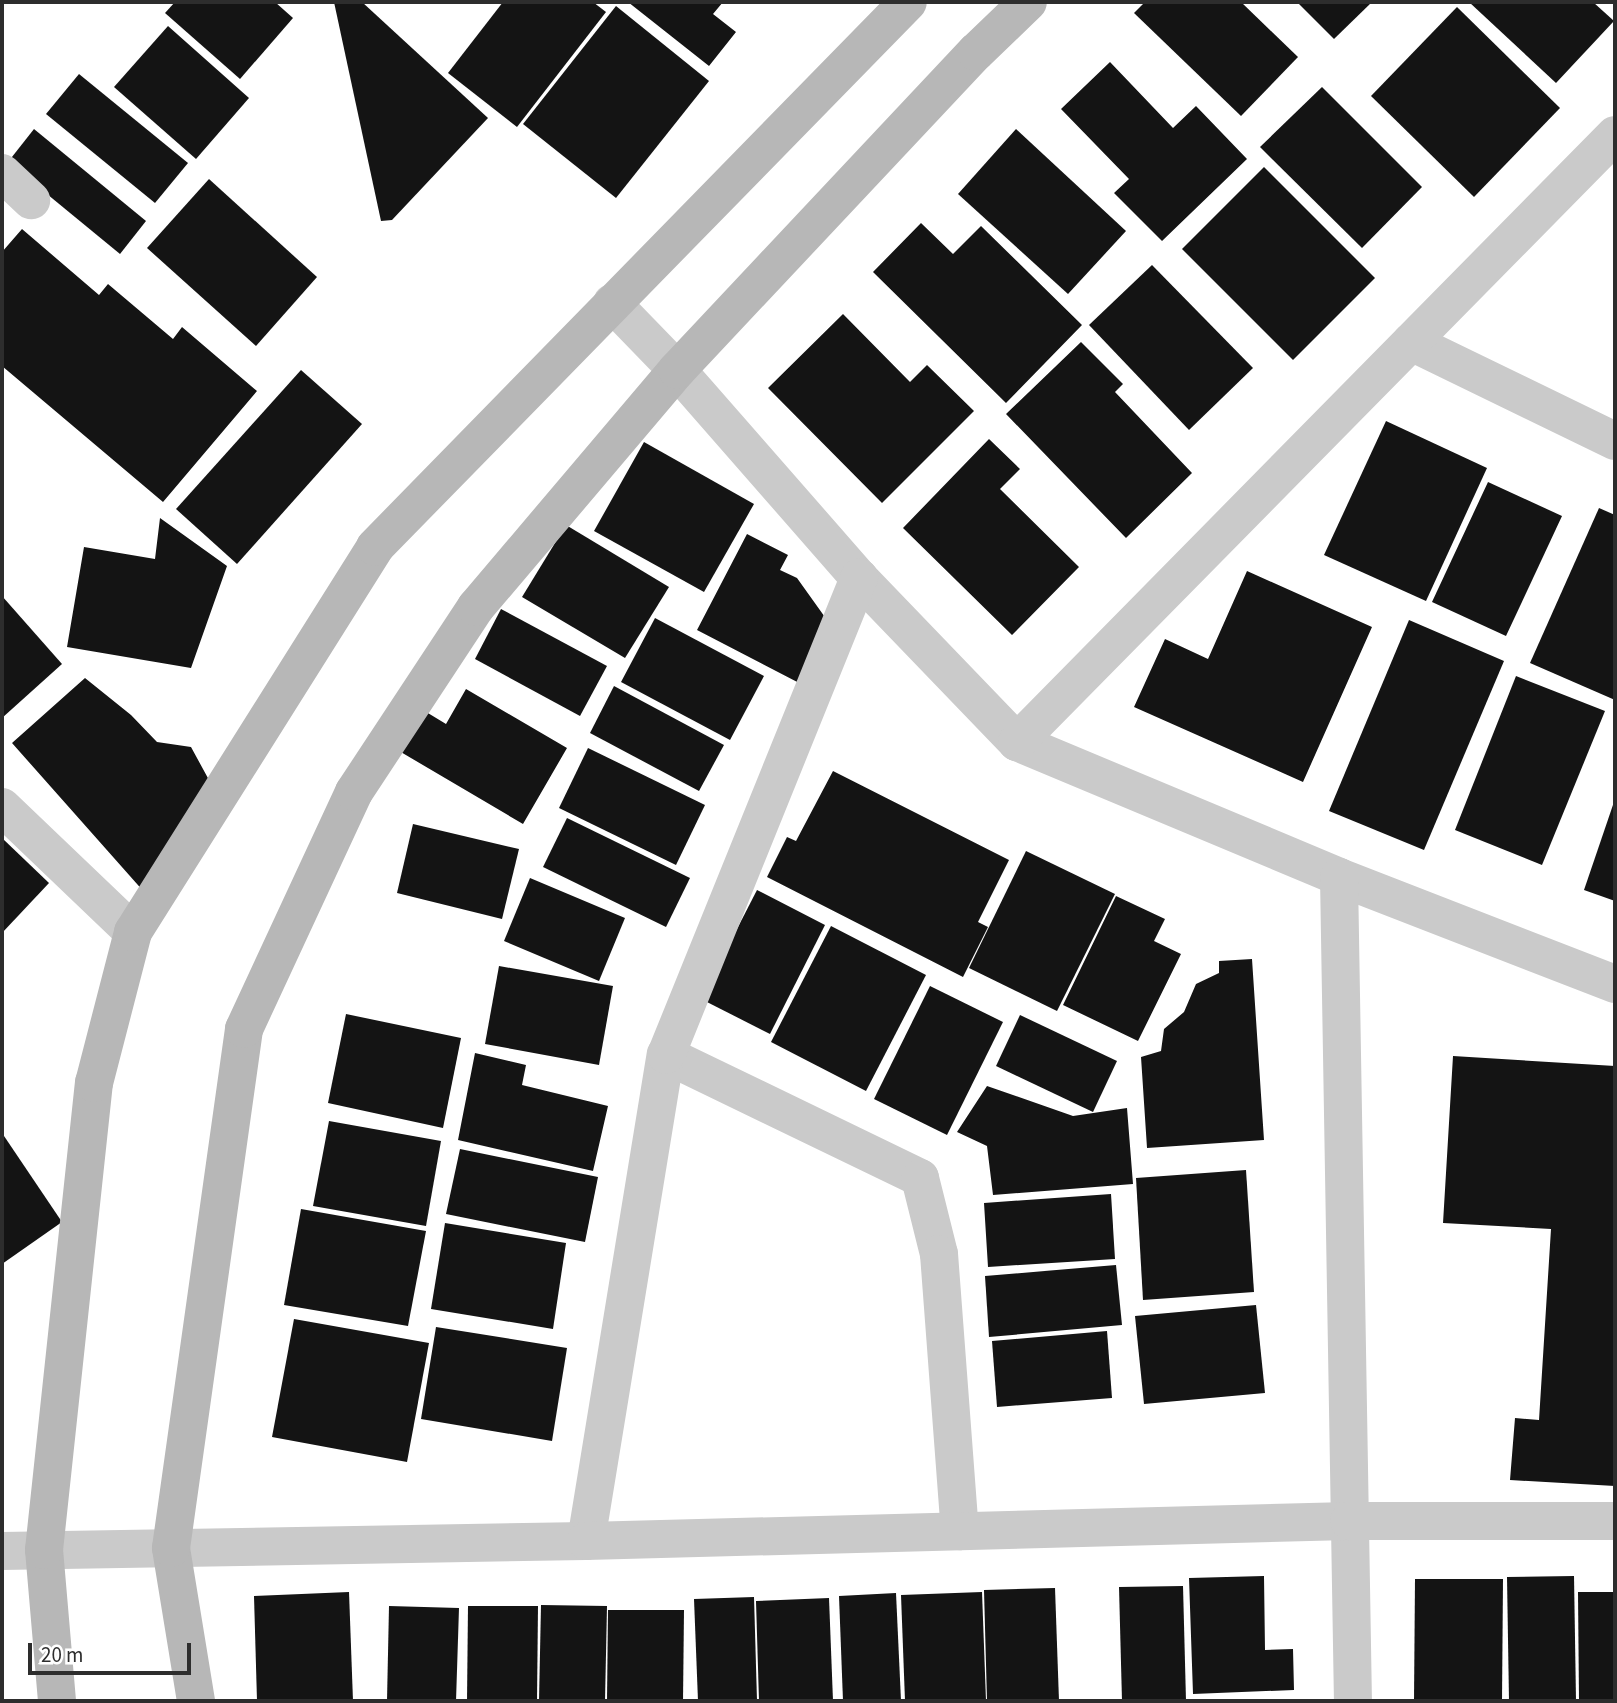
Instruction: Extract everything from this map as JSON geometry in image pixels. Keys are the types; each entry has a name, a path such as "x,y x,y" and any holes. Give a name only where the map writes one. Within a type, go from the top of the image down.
{"street":[{"path":"57,1701 44,1550 94,1083 133,932 375,547 908,2"},
{"path":"196,1701 171,1548 244,1030 362,780 476,607 677,370 976,52 1028,2"},
{"path":"1017,742 1615,135"},
{"path":"2,173 31,200"},
{"path":"612,303 677,370 859,578 1017,742 1339,877 1615,984"},
{"path":"1410,342 1615,441"},
{"path":"586,1541 666,1055 859,578"},
{"path":"2,807 133,932"},
{"path":"1339,877 1353,1701"},
{"path":"666,1055 920,1178 939,1254 960,1531"},
{"path":"2,1551 586,1541 1349,1521 1615,1521"}],"building":[{"path":"175,2 275,2 293,18 240,79 165,13"},
{"path":"334,2 362,2 488,118 392,220 381,221"},
{"path":"503,2 593,2 606,12 517,127 448,73"},
{"path":"628,2 723,2 713,14 736,32 709,66"},
{"path":"1145,2 1241,2 1298,57 1241,116 1134,13"},
{"path":"1297,2 1372,2 1334,39"},
{"path":"1469,2 1593,2 1614,21 1556,83"},
{"path":"616,6 709,81 616,198 523,124"},
{"path":"1457,7 1560,108 1474,197 1371,96"},
{"path":"168,26 249,98 196,159 114,87"},
{"path":"1110,62 1173,128 1196,106 1247,159 1162,241 1114,193 1129,179 1061,109"},
{"path":"79,74 188,163 155,203 46,114"},
{"path":"1322,87 1422,187 1362,248 1260,147"},
{"path":"34,129 146,221 120,254 8,162"},
{"path":"1016,129 1126,231 1068,294 958,194"},
{"path":"1264,167 1375,278 1293,360 1182,249"},
{"path":"209,179 317,277 256,346 147,248"},
{"path":"921,223 953,254 981,226 1082,325 1006,403 873,272"},
{"path":"22,229 99,295 108,284 173,339 182,327 257,391 163,502 2,366 2,252"},
{"path":"1152,265 1253,368 1189,430 1089,325"},
{"path":"843,314 910,382 927,365 974,411 882,503 768,388"},
{"path":"1081,342 1123,384 1115,392 1192,473 1126,538 1006,414"},
{"path":"301,370 362,424 237,564 176,509"},
{"path":"1386,421 1487,468 1426,601 1324,555"},
{"path":"989,439 1020,469 1000,489 1079,567 1012,635 903,528"},
{"path":"644,442 754,504 704,592 594,531"},
{"path":"1488,482 1562,516 1506,636 1432,602"},
{"path":"1599,508 1615,515 1615,700 1530,663"},
{"path":"160,518 227,566 191,668 67,647 84,547 155,559"},
{"path":"566,525 669,587 625,658 522,597"},
{"path":"747,534 788,555 780,570 797,578 832,627 803,685 697,630"},
{"path":"1247,571 1372,627 1303,782 1134,707 1165,639 1208,659"},
{"path":"2,596 62,664 2,718"},
{"path":"501,609 607,666 580,716 475,659"},
{"path":"655,618 764,676 730,740 621,682"},
{"path":"1409,620 1504,661 1424,850 1329,811"},
{"path":"1516,676 1605,711 1542,865 1455,830"},
{"path":"85,678 131,715 157,742 191,747 209,780 145,893 12,743"},
{"path":"614,686 724,745 699,791 590,733"},
{"path":"466,689 567,748 523,824 394,748 418,707 446,724"},
{"path":"588,748 705,805 676,865 559,808"},
{"path":"833,771 1009,860 978,922 988,927 963,977 767,877 787,837 796,841"},
{"path":"1615,799 1615,901 1584,890"},
{"path":"567,818 690,878 666,927 543,867"},
{"path":"413,824 519,849 502,919 397,893"},
{"path":"2,838 49,883 2,933"},
{"path":"1026,851 1115,894 1057,1011 969,968"},
{"path":"530,878 625,918 599,981 504,941"},
{"path":"757,890 825,925 770,1034 701,999"},
{"path":"1116,896 1165,919 1154,941 1181,954 1138,1041 1063,1005"},
{"path":"831,926 926,975 866,1091 771,1042"},
{"path":"1252,959 1264,1140 1147,1148 1141,1057 1161,1051 1164,1029 1184,1012 1196,984 1219,973 1219,961"},
{"path":"499,966 613,986 599,1065 485,1044"},
{"path":"930,986 1003,1022 947,1135 874,1099"},
{"path":"346,1014 461,1038 443,1128 328,1103"},
{"path":"1020,1015 1117,1061 1093,1112 996,1066"},
{"path":"475,1053 526,1065 522,1085 608,1106 593,1171 458,1140"},
{"path":"1453,1056 1615,1066 1615,1486 1510,1480 1515,1418 1539,1420 1551,1229 1443,1223"},
{"path":"987,1086 1073,1116 1127,1108 1133,1184 993,1195 987,1146 957,1132"},
{"path":"329,1121 441,1141 426,1226 313,1206"},
{"path":"2,1133 62,1222 2,1264"},
{"path":"460,1149 598,1177 585,1242 446,1214"},
{"path":"1246,1170 1254,1292 1143,1300 1136,1178"},
{"path":"1111,1194 1115,1259 988,1267 984,1203"},
{"path":"301,1209 426,1231 408,1326 284,1305"},
{"path":"445,1223 566,1243 553,1329 431,1309"},
{"path":"1116,1265 1122,1325 989,1337 985,1276"},
{"path":"1256,1305 1265,1393 1144,1404 1135,1316"},
{"path":"294,1319 429,1343 407,1462 272,1437"},
{"path":"436,1327 567,1348 552,1441 421,1419"},
{"path":"1107,1331 1112,1398 997,1407 992,1341"},
{"path":"1264,1576 1265,1650 1293,1649 1294,1690 1193,1694 1189,1578"},
{"path":"1574,1576 1576,1701 1509,1701 1507,1577"},
{"path":"1415,1579 1503,1579 1502,1701 1414,1701"},
{"path":"1183,1586 1186,1701 1122,1701 1119,1587"},
{"path":"1055,1588 1059,1701 987,1701 984,1590"},
{"path":"349,1592 353,1701 257,1701 254,1596"},
{"path":"982,1592 986,1701 905,1701 901,1595"},
{"path":"1578,1592 1615,1592 1615,1701 1579,1701"},
{"path":"896,1593 901,1701 843,1701 839,1596"},
{"path":"754,1597 757,1701 698,1701 694,1599"},
{"path":"829,1598 833,1701 759,1701 756,1601"},
{"path":"541,1605 607,1606 605,1701 539,1701"},
{"path":"389,1606 459,1608 456,1701 387,1701"},
{"path":"468,1606 538,1606 537,1701 467,1701"},
{"path":"608,1610 684,1610 683,1701 607,1701"}]}
